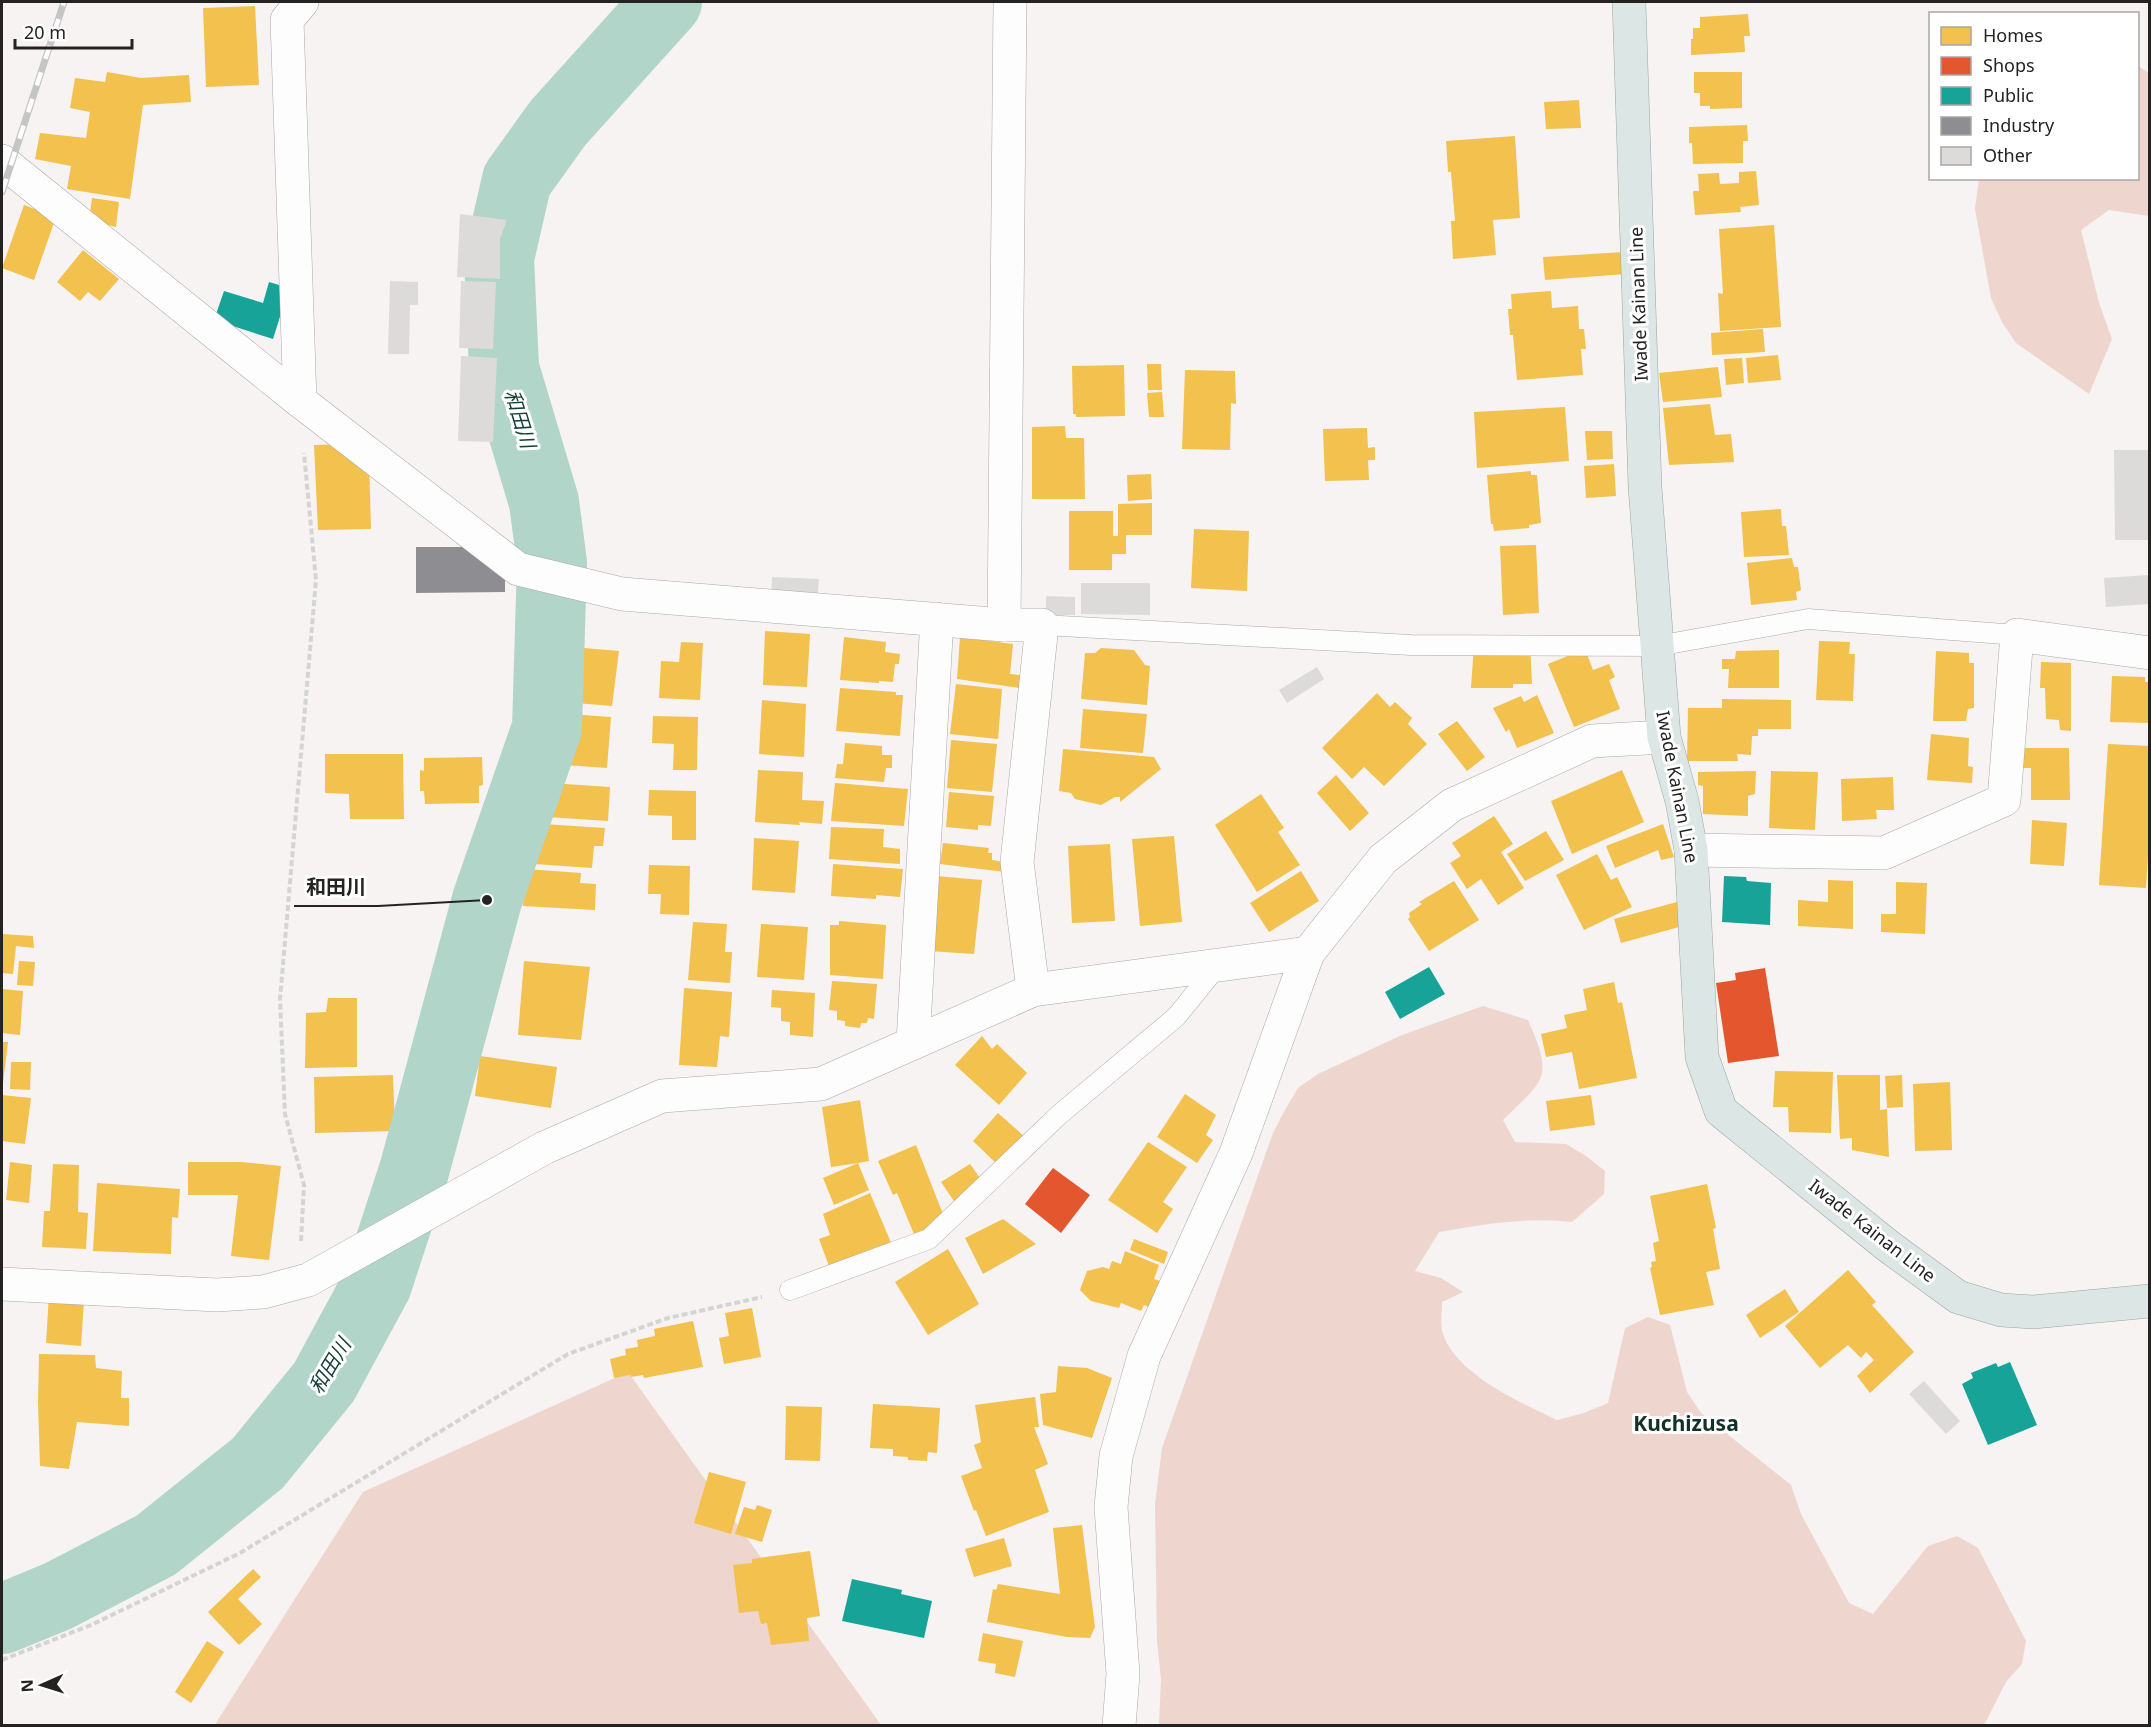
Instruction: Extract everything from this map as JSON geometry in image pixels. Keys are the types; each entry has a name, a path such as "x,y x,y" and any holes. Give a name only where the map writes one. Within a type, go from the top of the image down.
{"main road":[{"name":"Iwade Kainan Line","path":"1629,2 1645,487 1664,737 1682,801 1691,850 1702,1057 1721,1111 1879,1239 1958,1297 2001,1311 2033,1312 2150,1301"}],"street":[{"path":"300,401 288,20 302,2"},
{"path":"1004,625 1010,2"},
{"path":"2,161 300,401 518,569 622,594 1004,625 1042,625 1017,862 1033,990"},
{"path":"913,1043 937,619"},
{"path":"1691,850 1884,853 2004,800 2017,635 2150,653"},
{"path":"1119,1725 1123,1674 1111,1507 1116,1456 1144,1356 1236,1153 1308,953 1383,859 1452,805 1592,741 1664,737"},
{"path":"2,1284 217,1295 263,1292 308,1280 544,1148 662,1096 821,1084 1033,990 1308,953"}],"lane":[{"path":"1042,625 1411,645 1657,646 1808,619 2017,635"},
{"path":"790,1290 929,1239 1059,1114 1176,1017 1219,964"}],"path":[{"path":"300,401 316,580 280,999 285,1114 304,1185 301,1245 308,1280"},
{"path":"2,1660 91,1625 240,1553 568,1354 668,1318 790,1290"}],"shaded area":[{"path":"2139,67 2149,73 2149,216 2109,210 2081,230 2099,303 2112,339 2089,394 2016,343 2002,322 1991,298 1975,209 1979,180 2139,180"},
{"path":"1483,1006 1528,1020 1541,1053 1540,1079 1529,1095 1503,1120 1515,1142 1566,1144 1605,1171 1604,1194 1572,1222 1522,1221 1439,1232 1415,1271 1441,1278 1463,1292 1442,1302 1442,1330 1450,1348 1461,1362 1491,1386 1557,1420 1584,1413 1608,1403 1625,1328 1648,1317 1670,1325 1687,1392 1701,1413 1791,1485 1801,1514 1849,1603 1873,1614 1928,1546 1957,1536 1978,1548 2026,1641 2022,1664 2006,1682 1984,1725 1159,1725 1161,1679 1157,1641 1155,1504 1162,1448 1273,1133 1298,1088 1318,1074 1402,1035"},
{"path":"628,1372 881,1725 214,1726 363,1492"}],"building: Homes":[{"path":"255,6 259,85 206,87 203,8"},
{"path":"1748,14 1750,36 1744,36 1745,52 1691,55 1693,28 1700,28 1700,17"},
{"path":"107,72 141,78 189,75 191,102 143,105 130,199 67,189 71,166 35,159 40,133 86,138 90,112 70,108 75,78 105,82"},
{"path":"1694,72 1742,72 1742,108 1710,109 1710,106 1700,106 1700,93 1694,93"},
{"path":"1579,100 1581,128 1546,129 1544,102"},
{"path":"1747,125 1748,141 1743,141 1743,163 1693,164 1689,127"},
{"path":"1515,136 1520,218 1493,220 1496,255 1453,259 1451,221 1455,221 1446,141"},
{"path":"1756,171 1759,205 1740,207 1741,212 1695,215 1693,191 1699,191 1698,174 1719,173 1720,184 1739,183 1739,172"},
{"path":"92,198 119,202 116,227 89,221"},
{"path":"24,205 56,217 34,280 2,268"},
{"path":"1774,225 1781,327 1720,331 1718,293 1723,294 1719,229"},
{"path":"83,250 119,279 100,301 88,292 80,301 57,282"},
{"path":"1624,252 1626,274 1545,280 1543,257"},
{"path":"1551,291 1552,308 1578,306 1579,329 1584,329 1586,349 1581,349 1583,375 1517,380 1508,309 1512,309 1511,294"},
{"path":"1763,329 1765,352 1712,355 1711,333"},
{"path":"1778,355 1781,380 1748,383 1746,358"},
{"path":"1742,358 1744,383 1726,385 1724,359"},
{"path":"1147,364 1161,364 1162,390 1148,390"},
{"path":"1124,365 1125,416 1076,417 1076,414 1073,414 1072,366"},
{"path":"1718,367 1722,397 1663,402 1659,373"},
{"path":"1185,370 1235,371 1236,404 1231,403 1230,450 1182,449"},
{"path":"1162,392 1164,417 1149,417 1147,393"},
{"path":"1710,404 1715,435 1731,434 1734,462 1669,465 1663,408"},
{"path":"1565,407 1569,461 1477,468 1474,412"},
{"path":"1065,426 1066,438 1084,438 1085,499 1032,499 1032,427"},
{"path":"1367,428 1368,448 1375,447 1375,460 1368,460 1369,480 1325,481 1323,429"},
{"path":"1585,431 1612,431 1613,459 1587,460"},
{"path":"349,444 369,460 371,529 318,530 314,445"},
{"path":"1614,464 1616,496 1586,498 1584,466"},
{"path":"1531,471 1531,475 1537,475 1541,523 1529,525 1529,528 1494,531 1493,524 1491,524 1487,475"},
{"path":"1151,474 1152,499 1128,501 1127,475"},
{"path":"1152,503 1152,535 1126,535 1126,554 1112,554 1112,570 1069,570 1069,511 1113,511 1113,536 1118,536 1118,504"},
{"path":"1781,509 1782,526 1786,526 1789,555 1744,557 1741,512"},
{"path":"1194,529 1249,531 1247,591 1191,588"},
{"path":"1536,545 1539,613 1503,615 1500,546"},
{"path":"1792,558 1794,567 1798,567 1801,590 1796,592 1797,600 1751,605 1747,563"},
{"path":"765,631 810,634 807,687 763,685"},
{"path":"844,637 886,642 885,652 900,654 899,664 895,664 893,682 840,680"},
{"path":"960,637 1013,644 1010,674 1029,676 1027,689 957,679"},
{"path":"1819,641 1850,642 1849,654 1855,654 1853,701 1816,700"},
{"path":"681,642 703,643 700,700 659,698 661,661 679,662"},
{"path":"1474,644 1530,644 1532,684 1513,684 1513,688 1471,688"},
{"path":"584,648 619,651 612,706 576,703 578,679 582,679"},
{"path":"1101,648 1134,650 1145,665 1150,666 1147,705 1081,699 1085,653 1095,653"},
{"path":"1585,649 1593,670 1609,664 1615,677 1609,680 1620,709 1574,727 1548,664"},
{"path":"1779,650 1779,688 1728,688 1729,669 1722,669 1722,659 1735,659 1736,651"},
{"path":"1936,651 1969,653 1969,663 1974,663 1974,708 1968,709 1966,721 1933,721"},
{"path":"2041,662 2071,663 2071,731 2060,730 2059,720 2046,719 2045,688 2040,688"},
{"path":"2112,676 2145,677 2145,682 2150,682 2150,723 2110,722"},
{"path":"956,684 1002,689 998,739 950,734"},
{"path":"840,688 896,692 896,695 903,695 900,736 836,731"},
{"path":"1377,693 1390,707 1395,702 1412,718 1408,724 1427,744 1384,786 1364,767 1352,779 1322,748"},
{"path":"1537,695 1554,733 1517,748 1509,729 1506,732 1493,708 1521,696 1524,702"},
{"path":"1722,699 1791,700 1791,729 1758,729 1758,736 1752,736 1751,755 1737,754 1738,761 1687,761 1688,708 1722,708"},
{"path":"762,700 806,704 804,757 759,754"},
{"path":"1083,709 1147,714 1143,753 1080,748"},
{"path":"568,714 611,717 607,768 565,765"},
{"path":"653,716 698,717 697,770 673,770 674,744 652,743"},
{"path":"1457,721 1485,757 1467,771 1438,734"},
{"path":"1931,734 1969,738 1968,766 1973,767 1972,783 1927,780"},
{"path":"951,740 997,744 992,792 947,788"},
{"path":"845,743 882,746 882,755 892,755 892,768 886,768 884,782 835,778 837,764 843,764"},
{"path":"2108,744 2150,746 2150,825 2146,888 2099,885"},
{"path":"2022,748 2069,748 2070,800 2031,800 2031,768 2022,768"},
{"path":"1063,749 1154,757 1161,769 1120,802 1120,797 1115,797 1101,805 1075,799 1071,793 1059,791"},
{"path":"325,754 403,754 404,819 350,819 349,794 325,793"},
{"path":"482,757 483,785 479,786 479,803 425,804 424,791 420,791 420,770 424,771 424,758"},
{"path":"758,770 803,772 802,800 824,801 822,824 755,822"},
{"path":"1622,770 1644,822 1572,854 1551,801"},
{"path":"1756,771 1755,794 1748,796 1748,816 1703,814 1703,786 1698,785 1698,772"},
{"path":"1771,771 1818,772 1815,830 1769,828"},
{"path":"1336,775 1369,813 1350,831 1317,793"},
{"path":"1893,777 1894,810 1876,810 1877,819 1842,821 1841,779"},
{"path":"550,783 610,787 608,821 547,817"},
{"path":"835,783 908,789 904,826 831,821"},
{"path":"649,790 696,791 696,840 672,840 672,816 648,815"},
{"path":"949,792 994,796 991,826 978,825 978,830 946,827"},
{"path":"1261,794 1284,828 1278,832 1300,865 1257,892 1215,825"},
{"path":"1494,816 1513,844 1501,852 1524,888 1498,905 1481,879 1467,889 1450,863 1461,856 1452,843"},
{"path":"2032,820 2067,823 2064,866 2030,864"},
{"path":"543,824 605,828 603,846 594,846 592,868 535,864 536,842 541,842"},
{"path":"1663,824 1674,857 1661,860 1658,850 1615,868 1606,846"},
{"path":"831,827 884,829 883,847 900,849 900,864 829,859"},
{"path":"1546,831 1564,860 1525,881 1507,854"},
{"path":"1174,836 1182,922 1140,926 1132,839"},
{"path":"754,838 799,841 795,893 752,890"},
{"path":"943,843 989,848 988,853 992,853 992,860 1005,862 1005,872 940,864"},
{"path":"1110,844 1115,921 1072,923 1068,846"},
{"path":"1597,854 1611,880 1617,877 1632,907 1584,930 1556,875"},
{"path":"833,864 903,869 900,897 876,895 876,899 831,896"},
{"path":"649,865 690,866 689,915 660,914 661,894 648,894"},
{"path":"526,869 581,873 580,883 596,884 595,910 523,906"},
{"path":"1301,871 1319,901 1269,932 1250,903"},
{"path":"936,876 982,880 974,954 929,951"},
{"path":"1828,880 1853,881 1853,929 1798,926 1798,900 1828,902"},
{"path":"1454,881 1479,920 1429,951 1408,919 1409,913 1422,904 1419,902"},
{"path":"1896,882 1927,883 1925,934 1881,932 1881,914 1896,914"},
{"path":"1677,902 1679,927 1621,943 1614,919"},
{"path":"839,921 886,925 883,979 830,975 830,925 839,925"},
{"path":"693,922 727,924 725,952 732,952 730,983 688,980"},
{"path":"761,924 808,927 804,980 757,977"},
{"path":"2,934 33,936 34,948 16,946 13,974 2,973"},
{"path":"19,961 35,962 33,986 17,985"},
{"path":"524,961 590,967 581,1040 518,1035"},
{"path":"832,981 877,984 874,1019 868,1018 867,1023 861,1023 860,1028 845,1026 845,1021 837,1020 837,1011 829,1010"},
{"path":"1614,982 1618,1003 1622,1002 1637,1078 1579,1089 1572,1052 1546,1057 1541,1034 1567,1028 1564,1015 1587,1010 1583,989"},
{"path":"684,988 732,992 729,1037 720,1036 717,1067 679,1065"},
{"path":"2,989 23,991 20,1035 2,1033"},
{"path":"772,990 815,993 813,1037 790,1035 790,1022 781,1021 781,1008 771,1007"},
{"path":"328,998 357,998 357,1067 305,1068 306,1013 326,1012"},
{"path":"982,1036 992,1049 997,1044 1027,1073 999,1105 955,1065"},
{"path":"2,1042 8,1042 3,1083 2,1083"},
{"path":"480,1056 557,1067 551,1108 475,1096"},
{"path":"11,1062 31,1062 30,1090 10,1089"},
{"path":"1775,1071 1833,1072 1831,1133 1789,1132 1788,1107 1773,1107"},
{"path":"393,1075 395,1131 315,1133 314,1077"},
{"path":"1837,1075 1880,1075 1880,1110 1887,1109 1889,1157 1852,1150 1852,1138 1840,1139"},
{"path":"1902,1075 1903,1107 1887,1108 1885,1076"},
{"path":"1950,1082 1952,1150 1915,1151 1913,1084"},
{"path":"1185,1094 1216,1115 1206,1135 1213,1140 1197,1163 1157,1137"},
{"path":"2,1095 31,1098 25,1144 2,1141"},
{"path":"1591,1095 1595,1125 1550,1131 1546,1101"},
{"path":"860,1100 869,1161 831,1167 822,1107"},
{"path":"998,1113 1026,1138 1000,1167 973,1141"},
{"path":"1148,1142 1187,1167 1163,1202 1173,1209 1157,1233 1108,1200"},
{"path":"916,1145 948,1227 916,1239 897,1193 893,1195 878,1161"},
{"path":"10,1162 32,1165 29,1203 6,1200"},
{"path":"188,1162 242,1162 281,1166 269,1260 231,1256 238,1195 188,1195"},
{"path":"858,1163 869,1190 834,1205 823,1178"},
{"path":"53,1164 79,1165 78,1212 88,1213 86,1249 42,1247 44,1211 50,1211"},
{"path":"970,1164 985,1185 956,1204 941,1182"},
{"path":"97,1183 180,1189 178,1218 172,1217 171,1254 93,1251"},
{"path":"1707,1184 1716,1228 1713,1229 1720,1269 1706,1272 1714,1305 1660,1315 1650,1268 1652,1267 1651,1262 1656,1261 1653,1243 1659,1241 1650,1196"},
{"path":"870,1193 895,1252 832,1274 819,1239 830,1235 823,1214"},
{"path":"1003,1219 1036,1244 983,1274 965,1238"},
{"path":"1134,1239 1168,1252 1164,1264 1130,1250"},
{"path":"948,1249 979,1304 928,1335 895,1282"},
{"path":"1125,1251 1159,1265 1154,1279 1160,1281 1149,1307 1144,1305 1141,1311 1121,1303 1119,1308 1091,1301 1080,1290 1087,1271 1103,1267 1109,1269 1112,1261 1121,1264"},
{"path":"1848,1270 1876,1302 1872,1305 1914,1352 1870,1393 1857,1376 1874,1360 1866,1352 1861,1358 1848,1345 1820,1368 1785,1326"},
{"path":"1785,1289 1799,1312 1760,1338 1746,1315"},
{"path":"49,1295 84,1300 81,1346 46,1343"},
{"path":"752,1308 761,1357 724,1364 719,1338 729,1336 725,1313"},
{"path":"693,1321 703,1367 644,1378 643,1375 631,1377 630,1375 614,1378 610,1359 626,1355 625,1349 638,1347 637,1340 655,1336 654,1329"},
{"path":"39,1354 95,1355 96,1368 122,1371 121,1398 129,1398 129,1426 77,1422 69,1469 40,1466"},
{"path":"1058,1366 1087,1368 1112,1378 1092,1438 1043,1425 1040,1394 1056,1392"},
{"path":"1035,1397 1039,1427 1034,1427 1048,1464 1035,1470 1049,1512 986,1536 961,1476 982,1468 974,1445 981,1442 975,1405"},
{"path":"873,1404 940,1408 937,1453 928,1452 927,1461 908,1460 908,1457 893,1456 893,1449 870,1448"},
{"path":"786,1406 822,1407 820,1461 785,1460"},
{"path":"709,1472 746,1482 731,1534 694,1523"},
{"path":"757,1505 772,1510 762,1542 735,1534 744,1507 755,1510"},
{"path":"1082,1525 1095,1627 1090,1638 1067,1637 987,1622 993,1589 996,1590 998,1584 1060,1594 1053,1528"},
{"path":"1004,1538 1012,1566 974,1577 965,1549"},
{"path":"810,1551 820,1616 807,1618 809,1641 771,1645 767,1623 761,1624 758,1611 739,1613 733,1565 752,1563 752,1559"},
{"path":"253,1569 261,1577 238,1599 262,1624 239,1645 208,1612"},
{"path":"983,1633 1023,1641 1015,1677 995,1673 996,1664 978,1661"},
{"path":"207,1641 224,1652 191,1703 175,1692"}],"building: Shops":[{"path":"1765,968 1779,1056 1728,1063 1716,983 1736,980 1735,973"},
{"path":"1053,1168 1090,1195 1061,1233 1025,1204"}],"building: Public":[{"path":"269,282 289,288 273,339 214,320 224,291 263,303"},
{"path":"1724,876 1746,877 1747,881 1771,883 1770,925 1722,922"},
{"path":"1429,967 1445,994 1400,1019 1385,992"},
{"path":"2010,1362 2037,1425 1988,1445 1962,1384 1973,1378 1971,1373 1996,1363 1998,1367"},
{"path":"852,1579 902,1590 901,1594 932,1601 924,1638 842,1621"}],"building: Industry":[{"path":"416,547 488,547 489,568 505,568 505,592 416,593"}],"building: Other":[{"path":"460,214 507,220 500,239 500,279 457,277"},
{"path":"390,281 418,282 418,305 410,305 409,354 388,354"},
{"path":"461,281 496,282 493,349 459,348"},
{"path":"461,356 497,358 493,442 458,441"},
{"path":"2114,450 2150,450 2150,540 2115,540"},
{"path":"2148,575 2150,604 2106,607 2104,578"},
{"path":"772,577 819,579 817,605 771,601"},
{"path":"1081,583 1150,583 1150,615 1081,614"},
{"path":"1046,596 1075,597 1075,615 1046,615"},
{"path":"1317,667 1324,679 1287,703 1279,690"},
{"path":"1924,1381 1960,1421 1946,1434 1909,1394"}],"waterway":[{"name":"和田川","path":"2,1619 58,1596 156,1545 258,1463 324,1382 377,1284 414,1171 487,900 547,728 552,563 544,502 504,368 499,258 517,180 558,123 667,2"}],"railway":[{"path":"2,192 64,2"}],"place":[{"name":"和田川","path":"487,900"}],"district":[{"name":"Kuchizusa","path":"1686,1424"}]}
